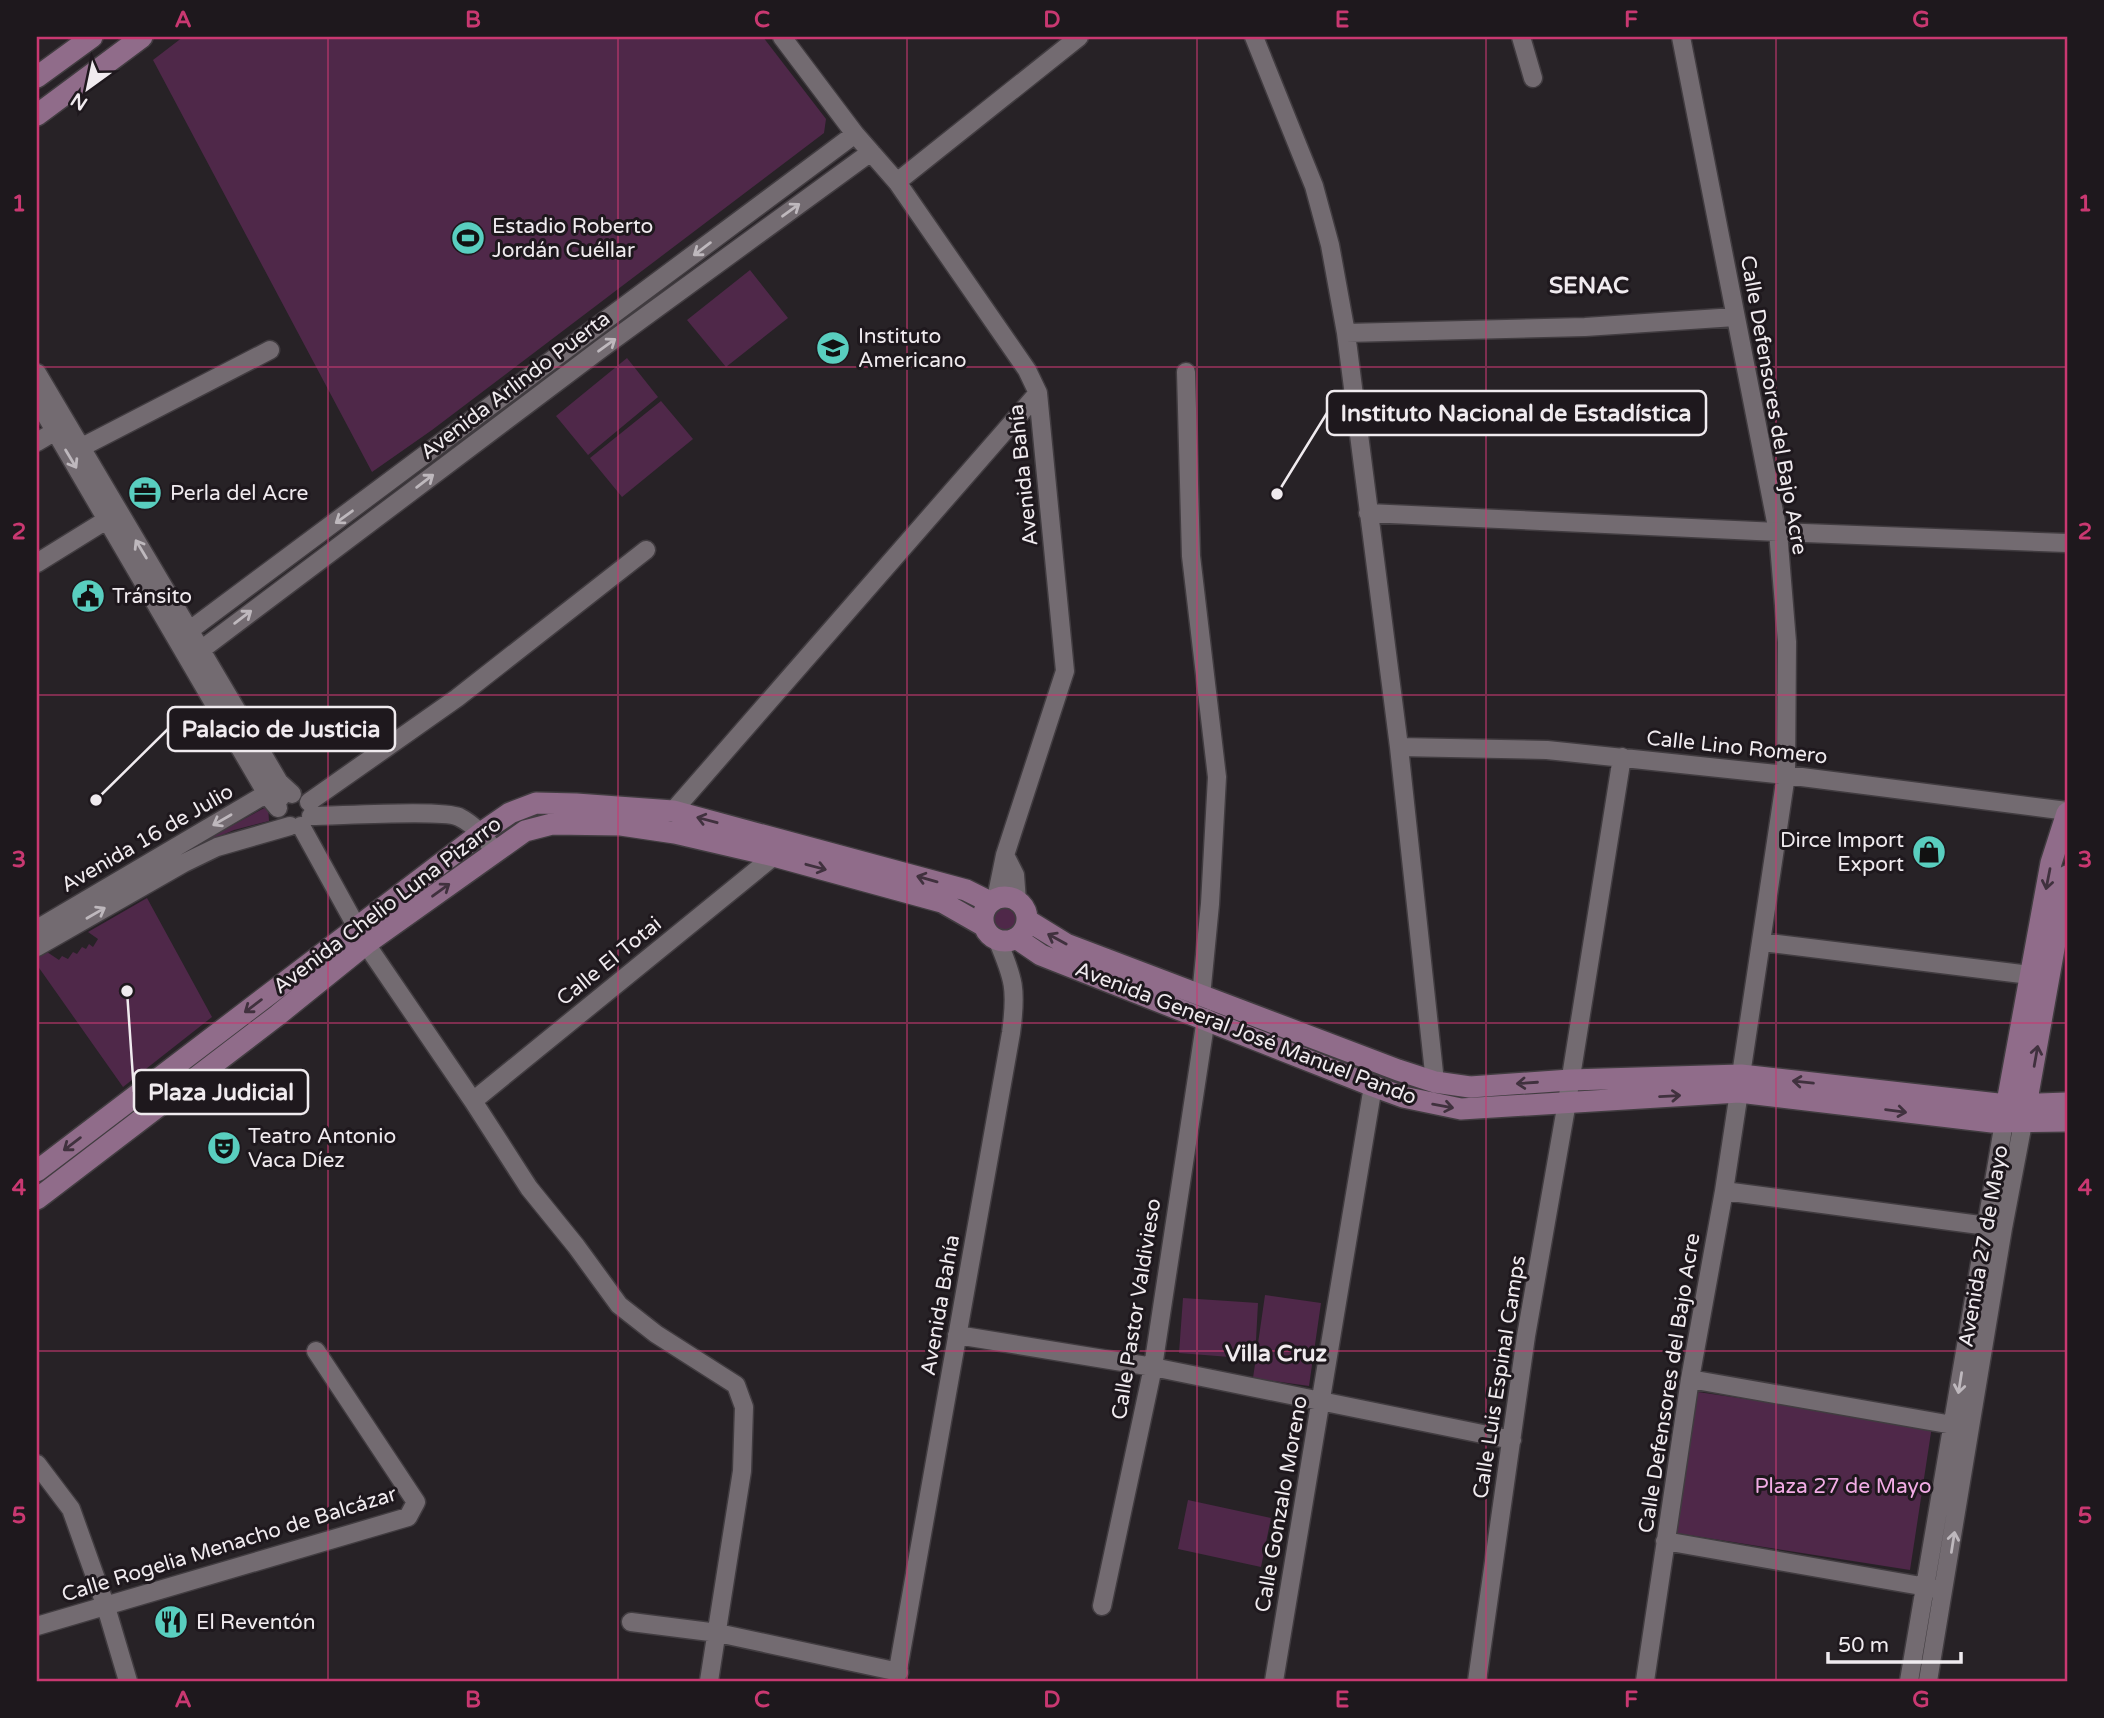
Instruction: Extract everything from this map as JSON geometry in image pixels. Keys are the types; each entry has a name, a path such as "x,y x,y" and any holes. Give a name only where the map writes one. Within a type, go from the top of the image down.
{"main road":[{"path":"37,78 92,37"},
{"path":"37,115 142,37"},
{"name":"Avenida Chelio Luna Pizarro","path":"37,1199 278,1015 361,936 481,833 510,813 536,803 673,811 966,890 993,901 1003,897 1017,901"},
{"name":"Avenida 27 de Mayo","path":"2015,1114 2030,975 2051,863 2067,812"},
{"name":"Avenida Chelio Luna Pizarro","path":"37,1171 361,936 525,831 552,824 621,825 675,833 774,856 942,902 1006,931"},
{"name":"Avenida 27 de Mayo","path":"2015,1114 2067,876"},
{"path":"993,901 984,913 1006,931 1026,913 1017,901"},
{"name":"Avenida General José Manuel Pando","path":"1006,931 1066,944 1435,1082 1470,1087 1570,1080 1740,1084 2067,1121"},
{"name":"Avenida General José Manuel Pando","path":"1006,931 1041,955 1403,1097 1461,1109 1567,1102 1740,1084"},
{"name":"Avenida General José Manuel Pando","path":"2015,1114 2067,1103"}],"street":[{"name":"Avenida Bahía","path":"782,37 855,134 897,182 1027,370 1038,393 1065,671 1005,855 993,901"},
{"path":"897,182 1079,37"},
{"path":"1254,37 1314,186 1329,245 1346,333 1399,747 1435,1082"},
{"path":"1521,37 1534,78"},
{"name":"Calle Defensores del Bajo Acre","path":"1645,1681 1690,1378 1724,1191 1786,775 1787,642 1778,532 1681,37"},
{"name":"Avenida Arlindo Puerta","path":"184,635 855,134"},
{"name":"Avenida Arlindo Puerta","path":"194,654 602,348 871,152"},
{"path":"1346,333 1585,327 1735,317"},
{"path":"82,447 270,350"},
{"path":"1186,372 1191,556 1217,777 1210,904 1201,996"},
{"path":"37,373 60,428 82,447 113,516"},
{"path":"673,811 1038,393"},
{"path":"37,400 60,428 194,654 258,781 246,806"},
{"path":"37,442 60,428"},
{"path":"1368,513 2067,543"},
{"path":"37,563 113,516"},
{"path":"194,654 279,782 281,819 303,818 646,550"},
{"name":"Calle Lino Romero","path":"1399,747 1547,750 1622,757 1786,775 2067,812"},
{"name":"Calle Luis Espinal Camps","path":"1477,1681 1526,1336 1567,1102 1622,757"},
{"path":"252,767 281,799"},
{"path":"281,799 302,795 303,818 361,936 529,1188 619,1305 656,1334 736,1385 744,1407 742,1471 709,1681"},
{"name":"Avenida 16 de Julio","path":"37,929 260,798 281,799"},
{"name":"Avenida 16 de Julio","path":"37,947 206,852 303,818 430,814 457,816 481,833 495,852"},
{"path":"1005,855 1015,875 1017,901"},
{"name":"Calle El Totai","path":"473,1101 774,856"},
{"name":"Avenida Bahía","path":"897,1676 1015,1002 1006,931"},
{"path":"1762,942 2030,975"},
{"name":"Calle Pastor Valdivieso","path":"1102,1605 1153,1367 1206,1018"},
{"name":"Calle Gonzalo Moreno","path":"1275,1681 1373,1086"},
{"name":"Avenida 27 de Mayo","path":"1909,1681 1953,1425 2015,1114"},
{"path":"1724,1191 1994,1227"},
{"name":"Avenida 27 de Mayo","path":"1928,1681 1971,1429 1994,1227"},
{"path":"957,1335 1153,1367 1512,1440"},
{"name":"Calle Rogelia Menacho de Balcázar","path":"37,1626 408,1517 416,1502 316,1350"},
{"path":"1690,1378 1971,1429"},
{"path":"37,1464 71,1509 106,1607 128,1681"},
{"path":"1665,1541 1945,1590"},
{"path":"631,1622 718,1633 897,1676"}],"green space":[{"name":"Estadio Roberto Jordán Cuéllar","path":"183,37 763,37 826,119 824,133 432,430 372,472 153,60"},
{"path":"750,270 788,318 726,367 687,320"},
{"path":"627,358 658,397 588,455 556,416"},
{"path":"661,401 693,439 622,497 590,458"},
{"path":"268,806 269,821 234,830 183,852"},
{"path":"147,898 212,1017 123,1087 37,965 37,957 47,952 59,960 62,956 68,959 82,947 86,949 89,944 93,947 98,939 88,932"},
{"path":"1004,908 1013,911 1016,920 1013,929 1004,932 995,929 992,920 995,911"},
{"path":"1265,1295 1321,1303 1309,1386 1253,1378"},
{"path":"1183,1298 1258,1303 1255,1359 1179,1353"},
{"name":"Plaza 27 de Mayo","path":"1698,1392 1932,1426 1910,1570 1676,1533"},
{"path":"1188,1500 1271,1518 1261,1567 1178,1549"}],"place":[{"name":"Estadio Roberto Jordán Cuéllar","path":"468,238"},
{"name":"Instituto Americano","path":"833,348"},
{"name":"Perla del Acre","path":"145,493"},
{"name":"Instituto Nacional de Estadística","path":"1277,494"},
{"name":"Tránsito","path":"88,596"},
{"name":"Palacio de Justicia","path":"96,800"},
{"name":"Dirce Import Export","path":"1929,852"},
{"name":"Plaza Judicial","path":"127,991"},
{"name":"Teatro Antonio Vaca Díez","path":"224,1148"},
{"name":"El Reventón","path":"171,1622"}],"district":[{"name":"SENAC","path":"1589,285"},
{"name":"Villa Cruz","path":"1276,1353"}]}
